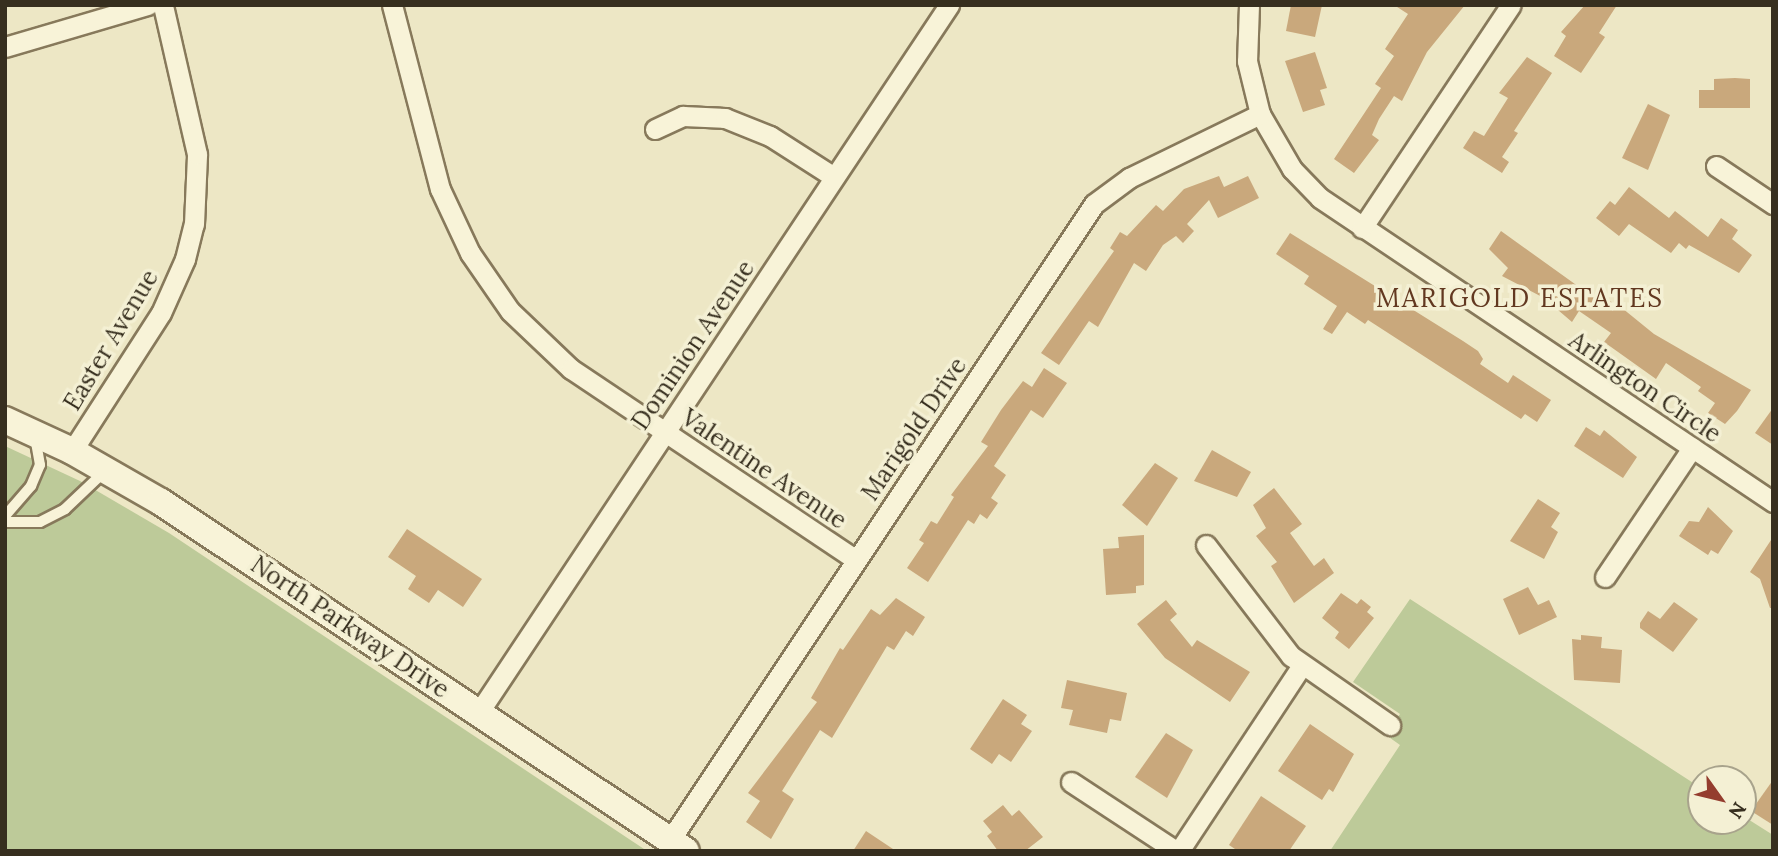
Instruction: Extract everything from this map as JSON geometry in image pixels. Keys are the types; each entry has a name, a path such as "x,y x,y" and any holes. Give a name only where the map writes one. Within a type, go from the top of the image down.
{"main road":[{"name":"North Parkway Drive","path":"5,420 106,469 678,845"}],"street":[{"path":"5,47 148,5"},
{"name":"Easter Avenue","path":"72,451 162,313 185,259 194,224 197,154 163,5"},
{"name":"Valentine Avenue","path":"392,5 440,189 470,253 510,311 552,353 856,560"},
{"name":"Dominion Avenue","path":"479,712 949,5"},
{"name":"Arlington Circle","path":"1249,5 1247,61 1260,114 1299,177 1362,228 1773,502"},
{"path":"1362,228 1511,5"},
{"name":"Marigold Drive","path":"678,845 856,560 1094,204 1129,177 1260,114"},
{"path":"655,129 683,116 724,118 770,136 834,177"},
{"path":"1716,166 1773,204"},
{"path":"1605,577 1692,448"},
{"path":"1206,545 1275,639 1302,666 1390,725"},
{"path":"1071,782 1177,851 1302,666"}],"lane":[{"path":"5,516 31,486 40,466 39,444 32,432"},
{"path":"5,522 40,522 65,509 106,469"}],"green space":[{"path":"5,446 80,481 169,533 647,851 5,851"},
{"path":"1410,599 1687,779 1687,835 1757,835 1757,825 1773,835 1773,851 1330,851 1400,745 1386,735 1400,714 1353,682"}],"building":[{"path":"1291,5 1322,5 1315,37 1286,31"},
{"path":"1394,5 1465,5 1427,52 1402,101 1394,96 1372,135 1379,140 1354,173 1334,159 1381,88 1375,84 1394,56 1385,49 1408,14"},
{"path":"1585,5 1617,5 1599,33 1605,37 1581,73 1554,56 1566,36 1561,32"},
{"path":"1315,52 1327,88 1320,90 1325,105 1303,112 1285,61"},
{"path":"1527,57 1552,73 1514,131 1518,133 1502,157 1509,162 1502,173 1463,148 1474,131 1484,136 1508,98 1499,93"},
{"path":"1714,79 1750,79 1750,108 1699,108 1699,90 1714,90"},
{"path":"1648,104 1670,115 1648,170 1622,158"},
{"path":"1219,176 1224,187 1248,176 1259,198 1218,218 1209,200 1187,224 1194,231 1183,243 1176,236 1163,245 1146,271 1134,263 1098,327 1089,321 1059,365 1041,353 1114,251 1110,248 1120,232 1127,236 1156,205 1163,211 1184,189"},
{"path":"1629,187 1669,218 1675,211 1708,237 1721,218 1738,230 1732,239 1752,255 1739,273 1689,245 1686,249 1679,243 1671,253 1629,224 1619,236 1596,218 1610,201 1615,205"},
{"path":"1501,231 1600,302 1603,297 1622,308 1654,334 1751,390 1737,411 1725,424 1708,413 1715,403 1698,391 1701,387 1666,363 1656,379 1604,342 1611,333 1579,311 1572,322 1544,298 1502,276 1508,268 1489,249"},
{"path":"1290,233 1478,351 1483,359 1480,364 1508,383 1513,375 1551,400 1537,422 1525,414 1521,419 1368,320 1365,324 1347,312 1332,334 1323,329 1337,306 1304,284 1309,276 1276,254"},
{"path":"1044,368 1067,383 1043,418 1031,410 994,466 1006,475 991,498 998,503 987,519 980,514 974,524 968,520 928,582 907,568 924,543 919,540 931,521 937,524 954,497 951,495 988,446 981,442 1001,410 1023,381 1032,387"},
{"path":"1773,408 1773,445 1755,433"},
{"path":"1586,427 1600,436 1604,430 1637,457 1623,478 1574,446"},
{"path":"1212,450 1251,472 1237,497 1194,481"},
{"path":"1155,463 1178,478 1147,526 1122,505"},
{"path":"1274,488 1302,524 1290,533 1314,566 1324,558 1334,573 1294,603 1271,566 1277,562 1256,536 1266,528 1253,505"},
{"path":"1538,499 1560,513 1551,527 1558,532 1544,559 1510,541"},
{"path":"1708,507 1733,531 1718,554 1711,550 1708,555 1679,536 1689,521 1699,522"},
{"path":"407,529 482,579 463,607 438,590 429,603 408,589 416,576 388,557"},
{"path":"1144,535 1144,585 1136,586 1136,593 1106,595 1103,549 1119,548 1118,537"},
{"path":"1773,537 1773,608 1770,608 1760,579 1750,572"},
{"path":"1528,587 1538,605 1549,600 1557,617 1519,635 1503,599"},
{"path":"1341,593 1357,604 1361,599 1371,607 1367,612 1374,618 1349,649 1335,638 1339,632 1322,618"},
{"path":"896,598 925,617 913,636 906,631 894,650 887,646 832,738 820,730 782,791 794,799 771,839 746,822 760,801 748,793 817,702 811,698 840,648 843,650 871,609 880,615"},
{"path":"1166,600 1177,614 1170,620 1192,647 1197,640 1250,672 1230,702 1165,658 1137,624"},
{"path":"1674,602 1698,619 1673,652 1640,628 1640,623 1648,611 1660,619"},
{"path":"1581,635 1602,637 1601,648 1622,650 1620,683 1574,680 1572,639 1581,640"},
{"path":"1067,680 1127,693 1121,721 1110,719 1107,733 1069,725 1073,710 1061,708"},
{"path":"1003,699 1027,715 1021,724 1032,731 1011,762 999,754 992,764 970,749"},
{"path":"1310,724 1354,754 1333,792 1329,789 1322,800 1278,771"},
{"path":"1166,733 1193,750 1167,798 1135,777"},
{"path":"1773,780 1773,825 1757,815 1757,803"},
{"path":"1261,796 1306,826 1289,851 1238,851 1229,845"},
{"path":"1003,805 1012,816 1019,810 1043,837 1025,851 998,851 987,836 992,832 983,821"},
{"path":"866,831 896,851 853,851"}],"district":[{"name":"MARIGOLD ESTATES","path":"1520,298"}]}
